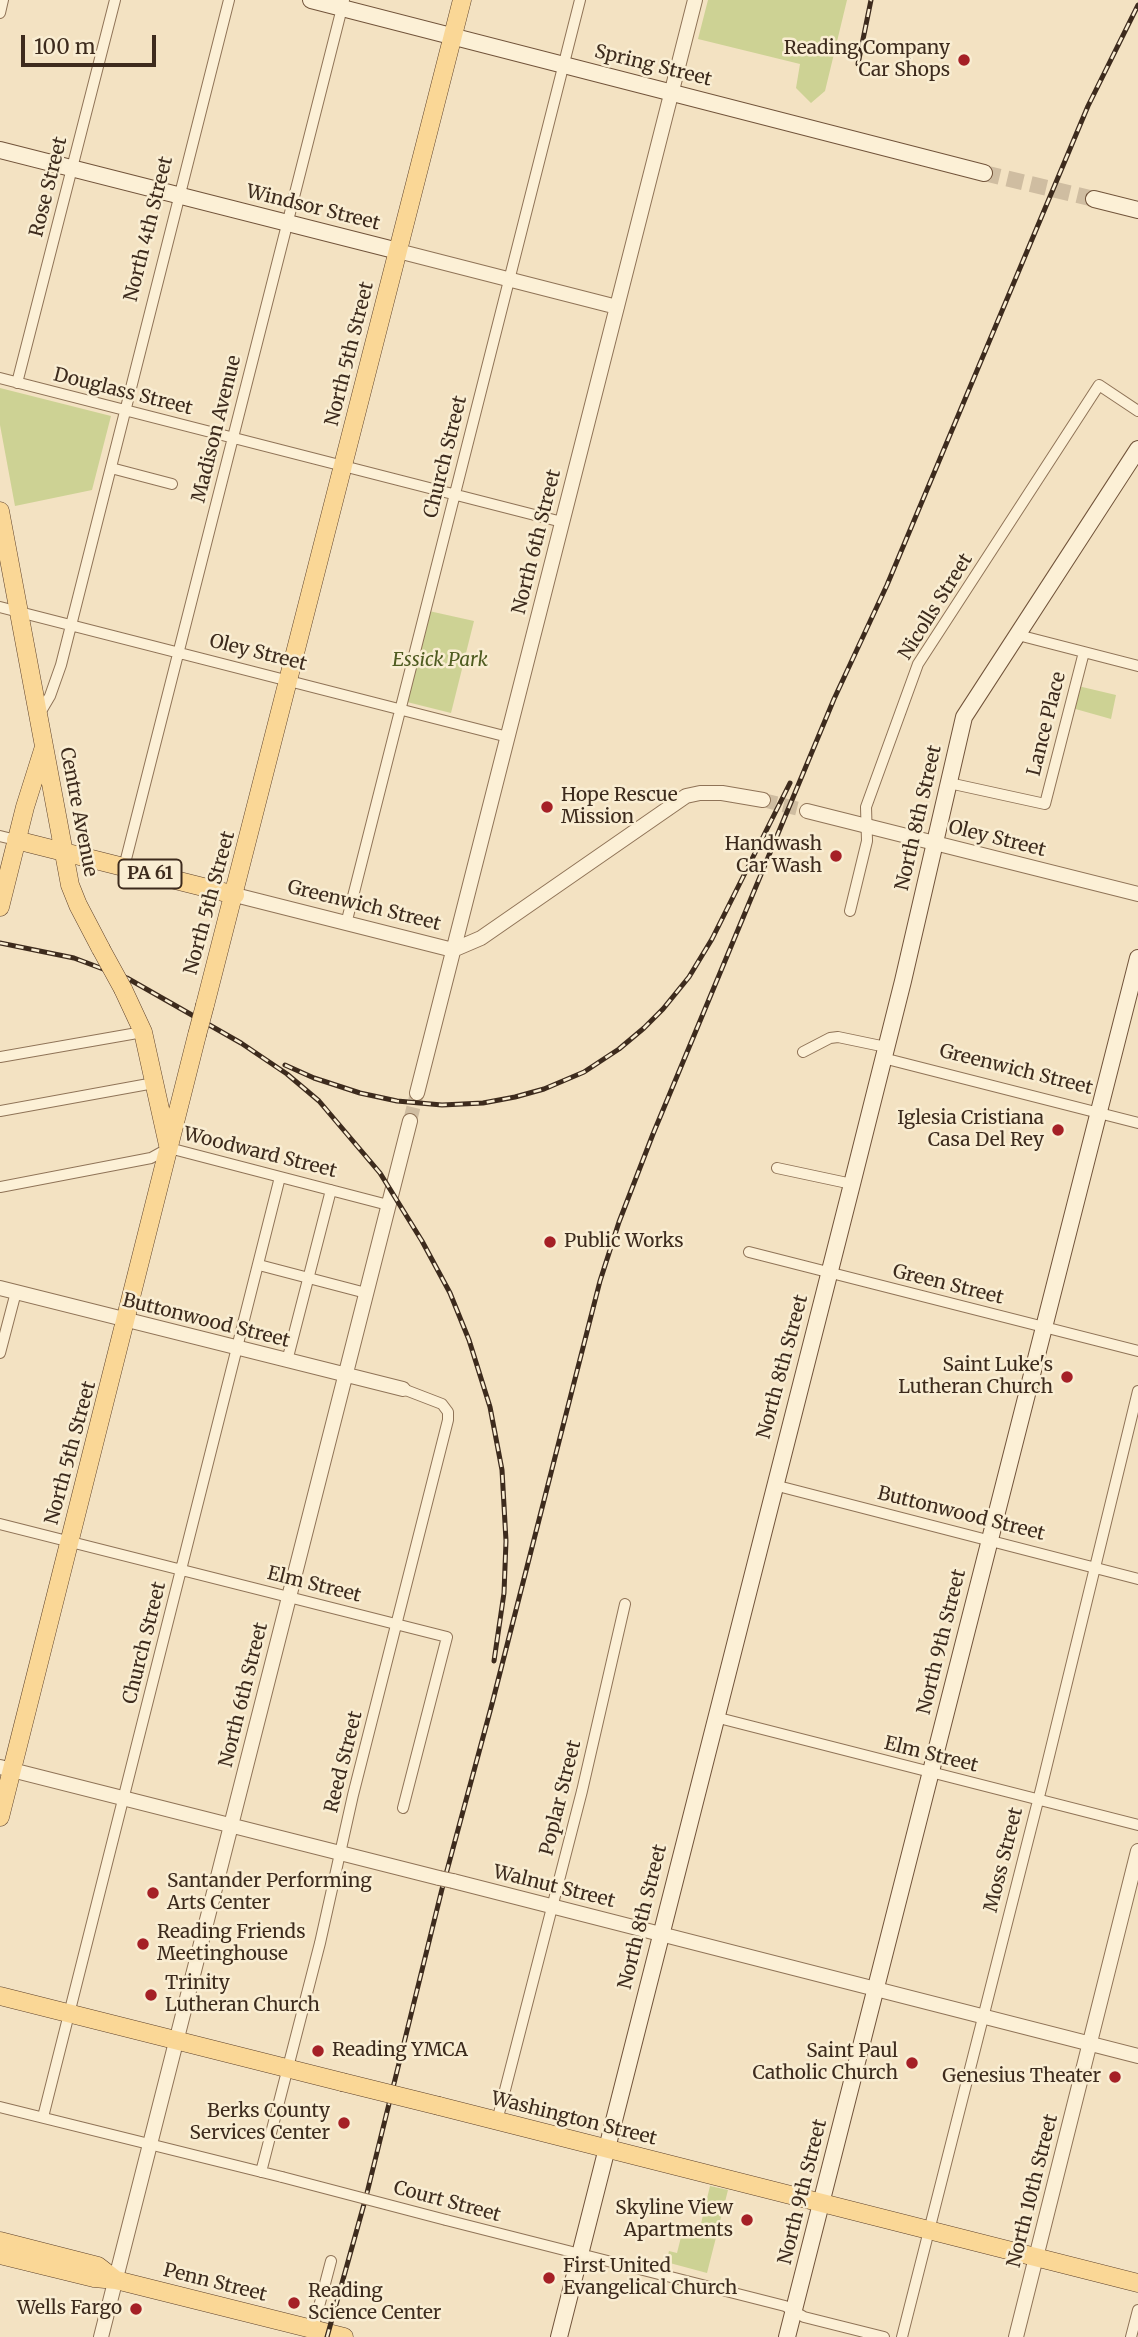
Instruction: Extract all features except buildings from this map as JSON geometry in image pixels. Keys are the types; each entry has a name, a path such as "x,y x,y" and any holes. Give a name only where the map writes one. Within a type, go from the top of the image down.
{"main road":[{"name":"Spring Street","path":"311,0 343,4 453,36 984,173"},
{"name":"North 5th Street","path":"0,1817 6,1769 126,1320 462,0"},
{"name":"Windsor Street","path":"0,150 398,251"},
{"path":"1094,200 1138,210"},
{"name":"North 8th Street","path":"559,2337 885,1053 964,718 1138,449"},
{"name":"Centre Avenue","path":"0,511 73,892 143,1031 169,1148"},
{"path":"0,907 8,838 44,747"},
{"name":"Greenwich Street","path":"8,838 235,895"},
{"name":"North 9th Street","path":"787,2337 1138,958"},
{"name":"Washington Street","path":"0,1996 1138,2283"},
{"name":"Penn Street","path":"0,2241 98,2266 116,2280"},
{"name":"Penn Street","path":"0,2255 94,2278 116,2280 312,2333 344,2337"}],"street":[{"path":"0,13 3,0"},
{"name":"Rose Street","path":"17,383 115,0"},
{"name":"North 4th Street","path":"40,713 50,696 71,625 229,0"},
{"name":"Church Street","path":"346,924 580,0"},
{"name":"North 6th Street","path":"417,1093 695,0"},
{"name":"Madison Avenue","path":"124,867 343,4"},
{"name":"Windsor Street","path":"398,251 617,307"},
{"name":"Douglass Street","path":"0,379 562,522"},
{"name":"Nicolls Street","path":"850,911 867,841 866,807 918,664 1099,385 1138,411"},
{"path":"111,468 172,484"},
{"name":"Oley Street","path":"0,607 508,737"},
{"path":"1018,635 1138,666"},
{"name":"Lance Place","path":"949,783 1045,804 1084,652"},
{"name":"Greenwich Street","path":"235,895 453,950 481,938 686,796 722,793 763,800"},
{"name":"Oley Street","path":"807,811 1138,894"},
{"path":"0,1057 143,1031"},
{"name":"Greenwich Street","path":"803,1052 830,1038 838,1037 885,1053 1138,1123"},
{"path":"0,1111 153,1083"},
{"name":"North 6th Street","path":"101,2337 410,1121"},
{"name":"Woodward Street","path":"0,1187 151,1158 169,1148 388,1205"},
{"path":"777,1168 852,1184"},
{"name":"Church Street","path":"43,2117 281,1177"},
{"path":"287,1361 331,1190"},
{"name":"Green Street","path":"749,1252 1138,1351"},
{"path":"259,1265 366,1293"},
{"name":"Buttonwood Street","path":"0,1288 403,1389"},
{"path":"0,1353 16,1292"},
{"name":"Reed Street","path":"261,2172 448,1420 448,1412 442,1404 403,1389"},
{"name":"Moss Street","path":"902,2337 1138,1391"},
{"name":"Buttonwood Street","path":"774,1485 1138,1579"},
{"name":"Elm Street","path":"0,1524 447,1637 404,1808"},
{"name":"Poplar Street","path":"497,2121 625,1604"},
{"name":"Elm Street","path":"715,1717 1138,1825"},
{"name":"Walnut Street","path":"6,1769 1138,2056"},
{"name":"North 10th Street","path":"1016,2337 1138,1851"},
{"name":"Court Street","path":"0,2107 785,2306 804,2318 884,2337"},
{"path":"312,2333 331,2261"},
{"path":"1131,2337 1138,2310"}],"green space":[{"path":"708,0 847,0 825,91 811,103 796,88 800,64 698,39"},
{"path":"0,388 111,416 92,490 15,506 0,425"},
{"name":"Essick Park","path":"429,611 474,621 451,713 407,702"},
{"path":"1078,686 1116,695 1111,719 1072,708"},
{"path":"710,2186 728,2190 707,2273 666,2262 669,2251 677,2253 683,2229 699,2232"}],"tunnel":[{"path":"984,173 1094,199"},
{"path":"763,800 807,811"},
{"path":"410,1121 417,1093"}],"railway":[{"path":"858,64 871,0"},
{"path":"327,2337 366,2197 442,1889 600,1281 619,1222 834,699 887,585 1088,106 1138,5"},
{"path":"285,1065 360,1093 397,1101 442,1105 483,1103 515,1097 544,1089 584,1072 619,1049 644,1028 689,977 712,939 790,783"},
{"path":"0,943 74,958 127,978 241,1043 287,1074 319,1101 380,1173 450,1293 469,1340 490,1407 502,1470 506,1541 504,1593 494,1661"}],"place":[{"name":"Reading Company Car Shops","path":"964,60"},
{"name":"Hope Rescue Mission","path":"547,807"},
{"name":"Handwash Car Wash","path":"836,856"},
{"name":"Iglesia Cristiana Casa Del Rey","path":"1058,1130"},
{"name":"Public Works","path":"550,1242"},
{"name":"Saint Luke's Lutheran Church","path":"1067,1377"},
{"name":"Santander Performing Arts Center","path":"153,1893"},
{"name":"Reading Friends Meetinghouse","path":"143,1944"},
{"name":"Trinity Lutheran Church","path":"151,1995"},
{"name":"Reading YMCA","path":"318,2051"},
{"name":"Saint Paul Catholic Church","path":"912,2063"},
{"name":"Genesius Theater","path":"1115,2077"},
{"name":"Berks County Services Center","path":"344,2123"},
{"name":"Skyline View Apartments","path":"747,2220"},
{"name":"First United Evangelical Church","path":"549,2278"},
{"name":"Reading Science Center","path":"294,2303"},
{"name":"Wells Fargo","path":"136,2309"}]}
